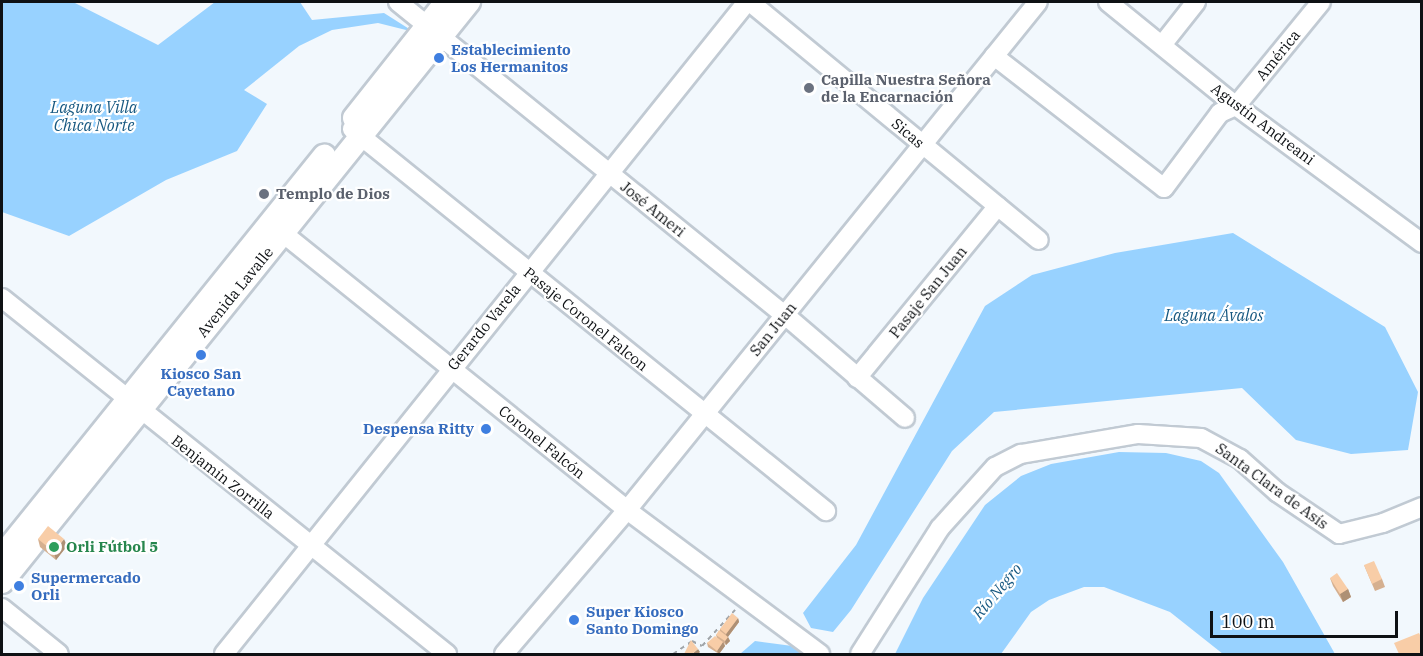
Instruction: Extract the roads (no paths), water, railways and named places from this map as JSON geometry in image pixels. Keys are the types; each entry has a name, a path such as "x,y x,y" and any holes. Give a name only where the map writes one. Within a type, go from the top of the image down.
{"main road":[{"name":"Avenida Lavalle","path":"434,31 446,2"},
{"name":"Avenida Lavalle","path":"2,556 134,404 434,31 469,2"},
{"name":"Avenida Lavalle","path":"2,582 134,404"}],"street":[{"name":"José Ameri","path":"398,2 785,315 905,418"},
{"name":"Sicas","path":"748,2 1039,240"},
{"name":"Gerardo Varela","path":"224,654 528,272 748,2"},
{"name":"San Juan","path":"504,654 627,510 1038,2"},
{"name":"Agustín Andreani","path":"1108,2 1236,106 1422,243"},
{"path":"1162,45 1196,2"},
{"name":"América","path":"994,56 1164,188 1220,113 1236,106 1321,2"},
{"name":"Pasaje Coronel Falcon","path":"355,130 703,414 826,511"},
{"name":"Pasaje San Juan","path":"857,378 998,206"},
{"name":"Coronel Falcón","path":"277,228 627,510 820,654"},
{"name":"Benjamín Zorrilla","path":"2,298 447,654"},
{"name":"Santa Clara de Asís","path":"860,654 940,528 995,467 1031,452 1138,434 1201,438 1240,459 1276,492 1339,534 1383,523 1422,507"},
{"path":"2,608 59,654"}],"water":[{"name":"Laguna Villa Chica Norte","path":"2,2 73,2 158,45 215,2 300,2 312,20 384,13 414,32 378,23 332,30 299,46 244,90 267,104 237,151 166,180 69,236 2,212"},
{"name":"Laguna Ávalos","path":"1233,233 1385,327 1418,392 1408,450 1351,454 1296,440 1242,388 994,412 952,451 851,610 833,632 811,628 803,613 856,545 985,306 1032,275 1115,253"},
{"name":"Río Negro","path":"1119,452 1166,453 1201,461 1219,473 1283,562 1335,654 1223,654 1170,612 1104,587 1084,587 1049,600 1031,612 1001,654 895,654 923,598 985,505 1021,476 1051,464"},
{"path":"755,641 800,647 808,654 740,654"}],"place":[{"name":"Establecimiento Los Hermanitos","path":"439,58"},
{"name":"Capilla Nuestra Señora de la Encarnación","path":"809,88"},
{"name":"Templo de Dios","path":"264,194"},
{"name":"Kiosco San Cayetano","path":"201,355"},
{"name":"Despensa Ritty","path":"486,429"},
{"name":"Orli Fútbol 5","path":"54,547"},
{"name":"Supermercado Orli","path":"19,586"},
{"name":"Super Kiosco Santo Domingo","path":"574,620"}]}
